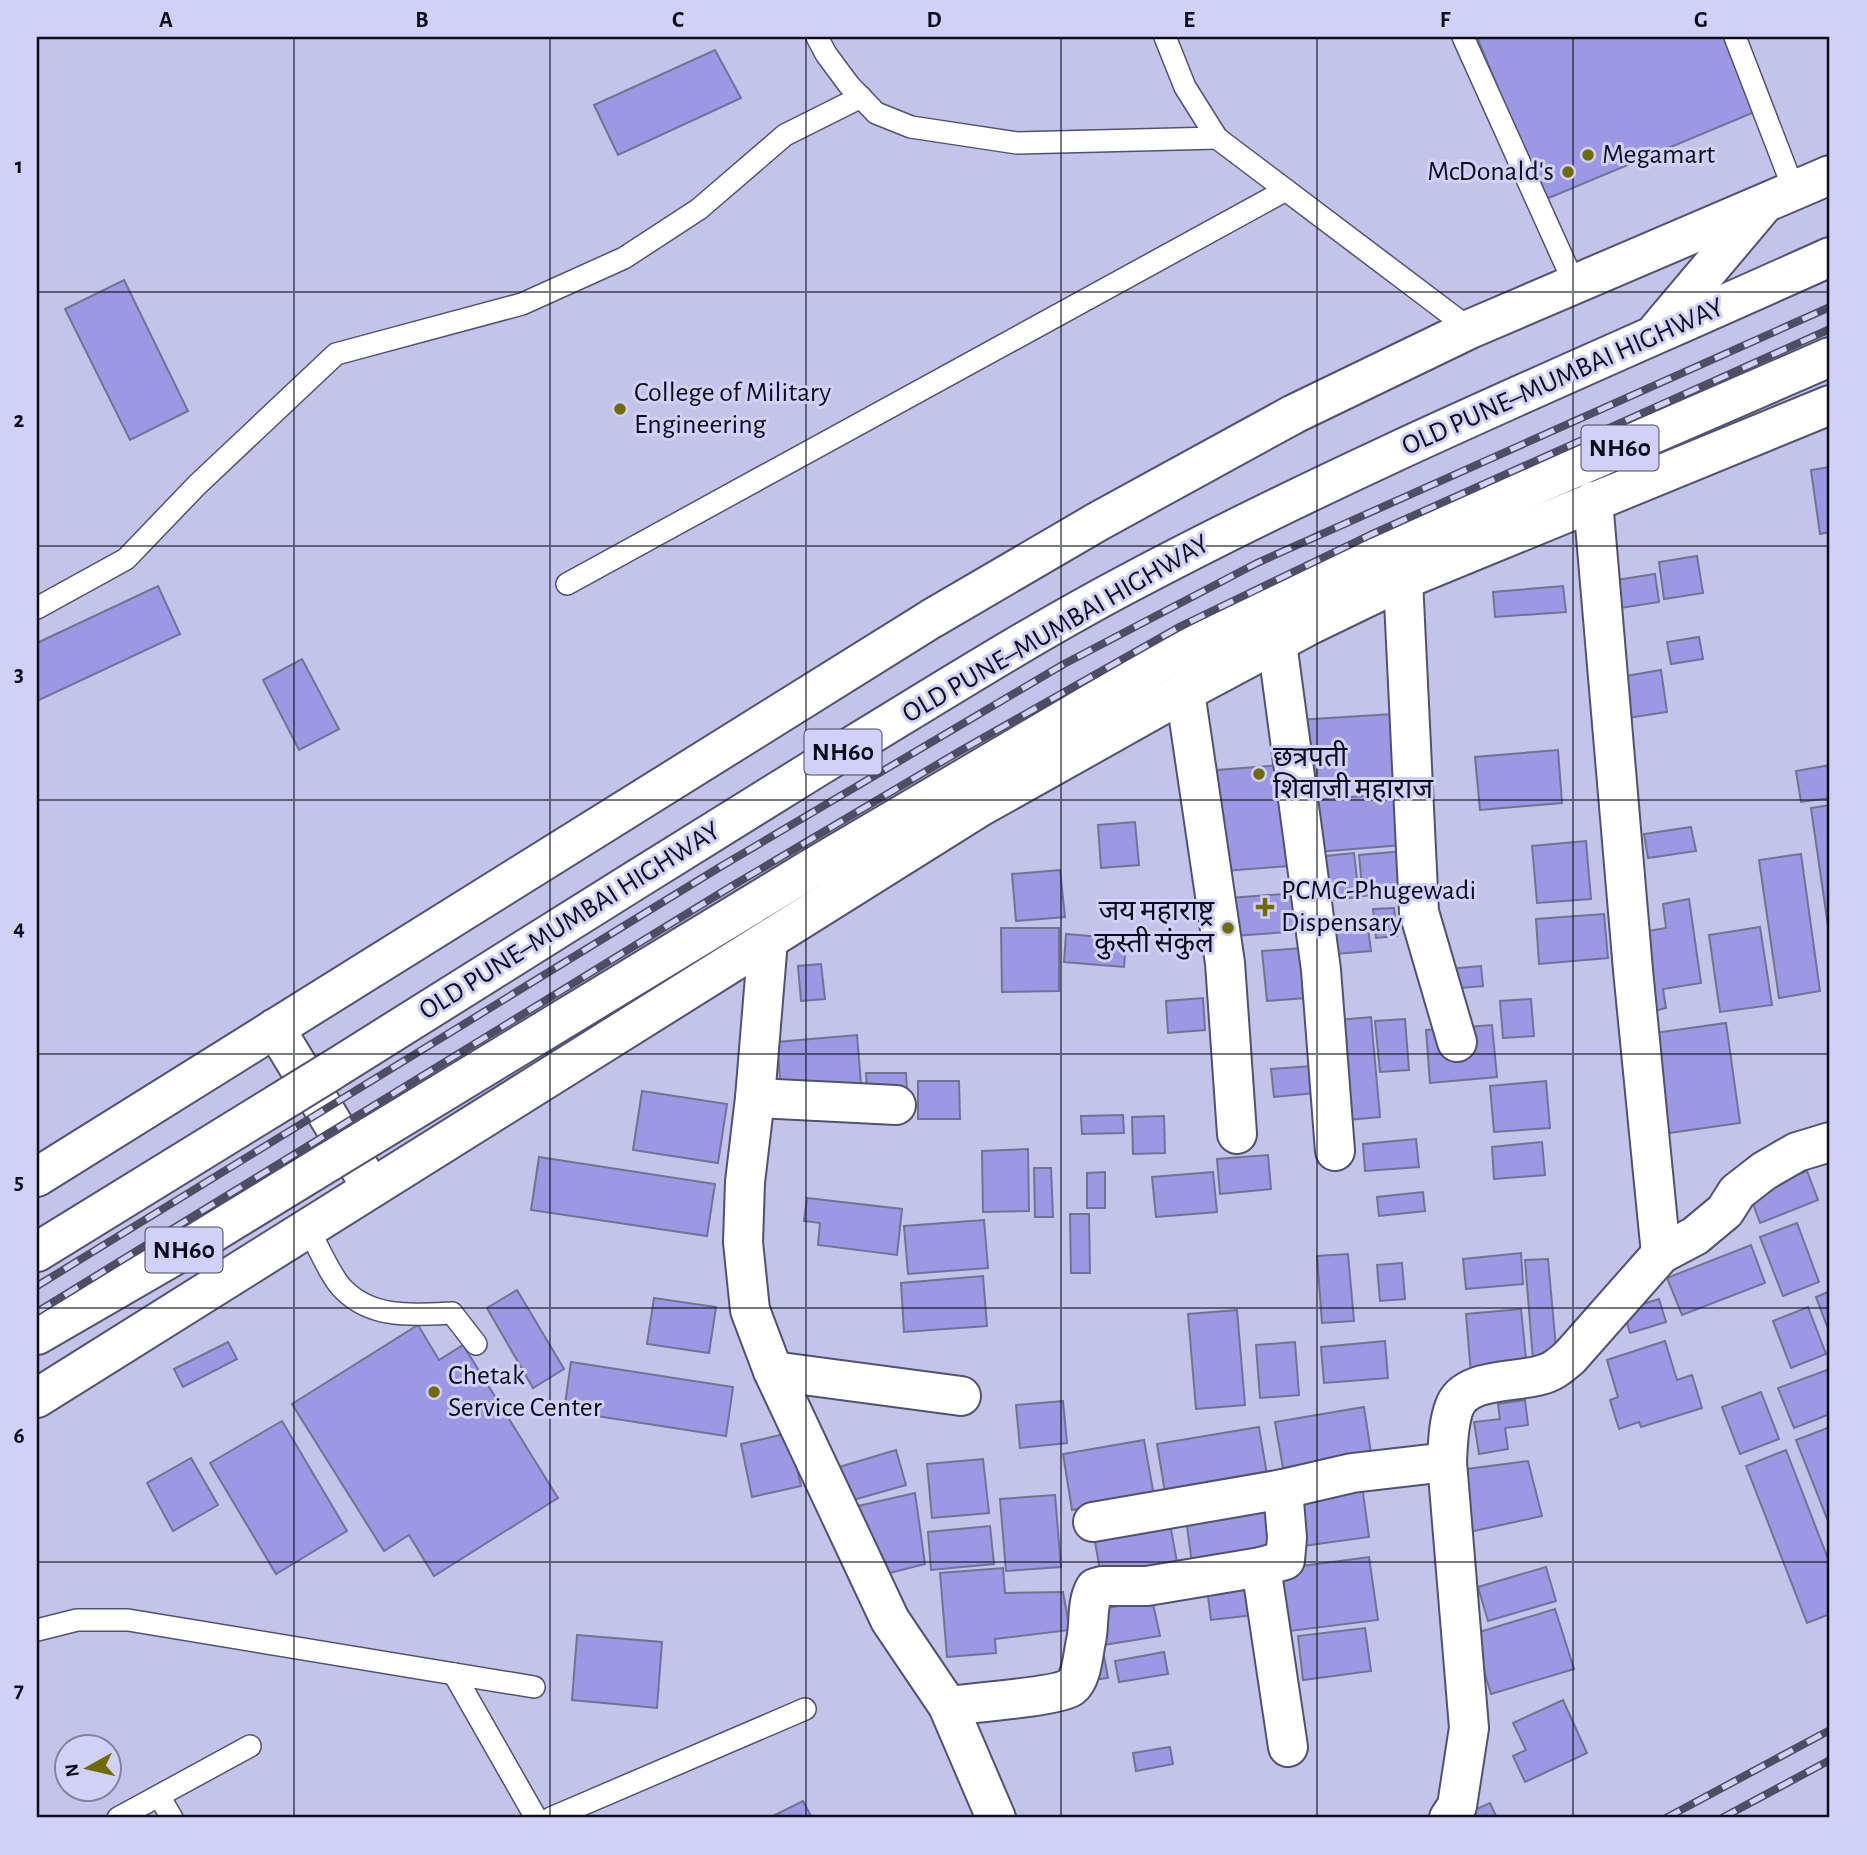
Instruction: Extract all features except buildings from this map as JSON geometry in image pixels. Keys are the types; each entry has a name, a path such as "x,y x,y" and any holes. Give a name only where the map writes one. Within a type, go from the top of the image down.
{"main road":[{"path":"37,1177 920,626 1097,522 1294,414 1470,329 1830,175"},
{"path":"1651,338 1779,197"},
{"name":"OLD PUNE–MUMBAI HIGHWAY","path":"37,1252 991,661 1126,585 1371,462 1830,257"},
{"name":"NH60","path":"37,1335 196,1243 812,868 1160,663 1310,585 1384,551 1830,356"},
{"path":"37,1398 980,807 1185,692 1404,580 1830,405"},
{"path":"1593,501 1633,970 1661,1254"},
{"path":"1404,580 1419,912 1457,1042"},
{"path":"1277,643 1321,971 1335,1151"},
{"path":"1185,692 1225,963 1237,1134"},
{"path":"768,940 745,1182 743,1242 750,1310 773,1371 890,1620 948,1706 996,1818"},
{"path":"275,1028 371,1188"},
{"path":"755,1098 896,1105"},
{"path":"1449,1818 1457,1806 1469,1728 1447,1462 1454,1406 1461,1396 1488,1384 1546,1374 1556,1368 1570,1357 1661,1254 1695,1236 1725,1211 1737,1192 1764,1171 1797,1152 1830,1142"},
{"path":"773,1371 961,1396"},
{"path":"1093,1522 1283,1489 1352,1473 1447,1462"},
{"path":"948,1706 1039,1695 1071,1687 1077,1679 1088,1630 1090,1596 1095,1588 1147,1586 1261,1567 1285,1560 1288,1550 1283,1489"},
{"path":"1261,1567 1288,1747"}],"lane":[{"path":"817,37 826,54 876,113 911,127 1017,143 1217,138"},
{"path":"1165,37 1185,87 1217,138 1470,329"},
{"path":"1463,37 1574,283"},
{"path":"1735,37 1779,197"},
{"path":"37,608 125,559 197,485 336,354 522,303 624,258 699,209 785,135 861,97"},
{"path":"567,584 1286,190"},
{"path":"308,1228 342,1288 365,1306 404,1315 452,1312 476,1344"},
{"path":"37,1630 77,1620 128,1619 534,1687"},
{"path":"454,1674 536,1818"},
{"path":"551,1818 805,1709"},
{"path":"118,1818 250,1746"},
{"path":"159,1796 172,1818"}],"railway":[{"path":"37,1286 720,867 1064,664 1257,563 1830,307"},
{"path":"37,1312 732,886 960,751 1181,626 1370,535 1830,329"},
{"path":"1666,1818 1830,1730"},
{"path":"1722,1818 1830,1760"}],"place":[{"name":"Megamart","path":"1588,155"},
{"name":"McDonald's","path":"1568,172"},
{"name":"College of Military Engineering","path":"620,409"},
{"name":"छत्रपती शिवाजी महाराज","path":"1259,774"},
{"name":"PCMC-Phugewadi Dispensary","path":"1265,907"},
{"name":"जय महाराष्ट्र कुस्ती संकुल","path":"1228,928"},
{"name":"Chetak Service Center","path":"434,1392"}]}
